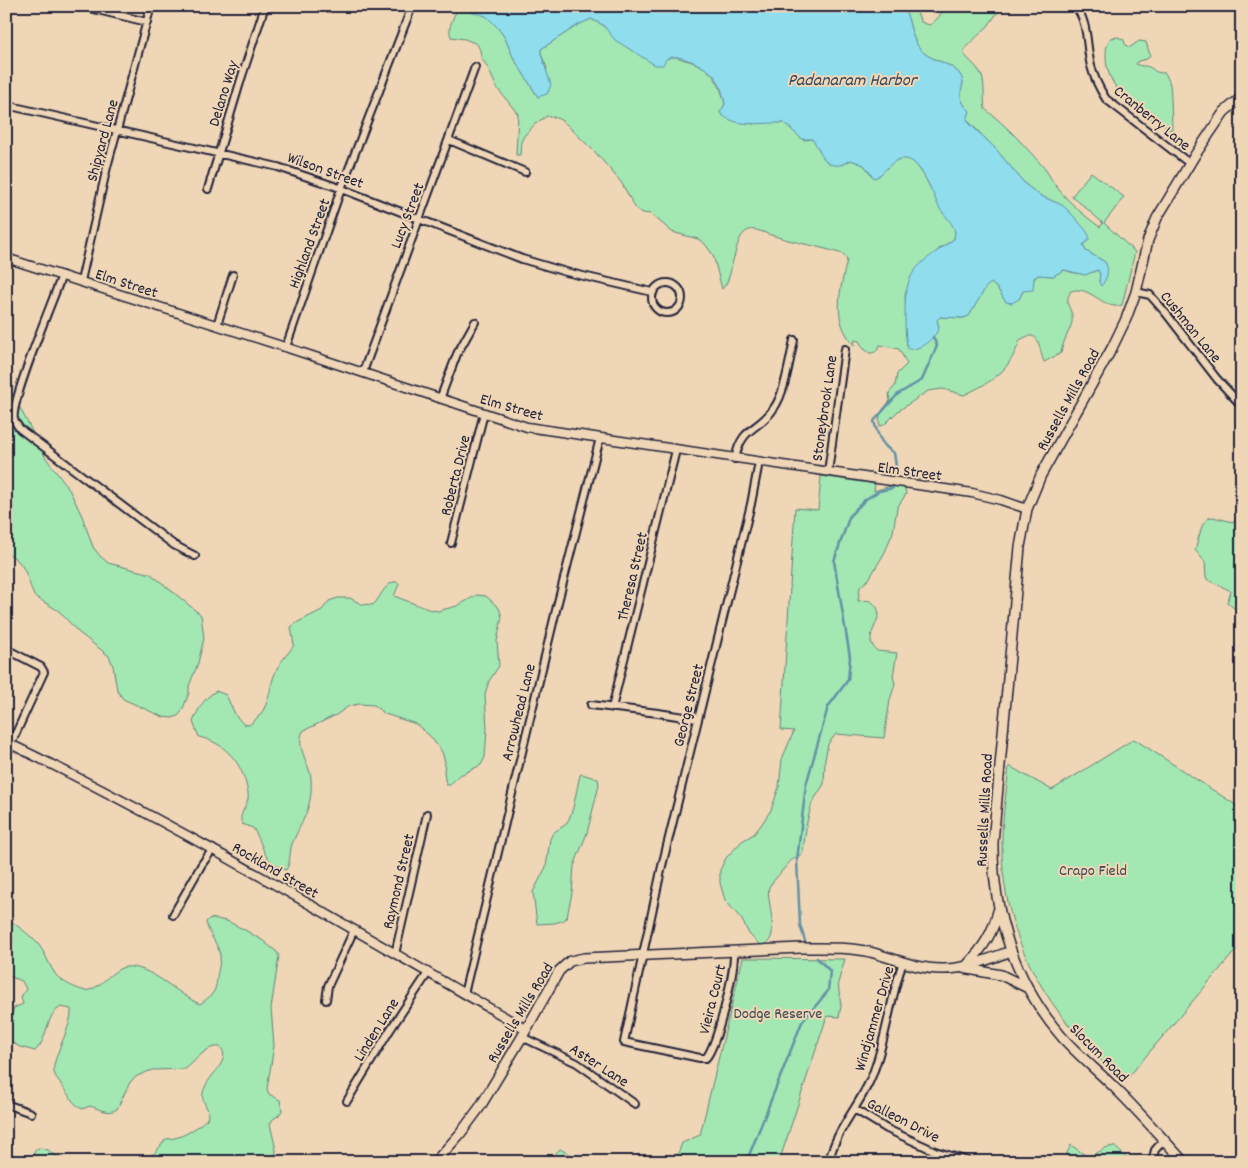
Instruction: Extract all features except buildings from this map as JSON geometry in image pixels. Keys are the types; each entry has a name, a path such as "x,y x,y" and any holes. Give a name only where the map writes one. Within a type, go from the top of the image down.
{"main road":[{"name":"Russells Mills Road","path":"435,1162 474,1116 559,971 566,963 584,958 801,948 869,952 939,970 962,966 1011,951 998,908 994,870 994,829 1020,546 1027,509 1041,476 1126,319 1136,292 1148,240 1157,218 1189,163 1224,112 1242,97"},
{"path":"962,966 989,938 995,924 998,908"},
{"name":"Slocum Road","path":"1011,951 1028,988 1064,1039 1120,1094 1184,1162"},
{"path":"962,966 995,973 1028,988"}],"street":[{"path":"81,6 146,22"},
{"name":"Shipyard Lane","path":"81,281 107,167 151,6"},
{"name":"Delano Way","path":"208,189 265,6"},
{"name":"Cranberry Lane","path":"1074,6 1083,21 1091,66 1098,86 1106,99 1189,163"},
{"name":"Highland Street","path":"286,347 341,189 411,9"},
{"name":"Lucy Street","path":"362,372 475,67"},
{"name":"Wilson Street","path":"6,105 278,167 341,189 522,259 566,272 652,292"},
{"path":"449,140 525,172"},
{"name":"Elm Street","path":"6,258 286,347 527,427 972,493 1027,509"},
{"path":"62,275 22,383 14,409 14,420 20,429 174,545 195,556"},
{"path":"217,325 233,276"},
{"path":"664,283 677,287 682,296 680,306 672,313 662,313 654,307 652,292 664,283"},
{"name":"Cushman Lane","path":"1136,292 1150,296 1165,312 1217,380 1242,406"},
{"path":"440,399 457,354 474,322"},
{"path":"735,458 741,439 769,414 777,403 794,340"},
{"name":"Stoneybrook Lane","path":"828,472 845,349"},
{"name":"Roberta Drive","path":"451,543 484,413"},
{"name":"Arrowhead Lane","path":"464,994 556,606 600,438"},
{"name":"Theresa Street","path":"612,708 676,450"},
{"name":"George Street","path":"642,955 697,719 751,504 759,462"},
{"path":"6,649 41,667 44,672 9,743"},
{"path":"591,705 697,719"},
{"name":"Rockland Street","path":"9,743 131,804 213,849 464,994 524,1033"},
{"name":"Raymond Street","path":"395,954 427,814"},
{"path":"173,915 213,849"},
{"path":"326,1000 328,986 354,930"},
{"name":"Vieira Court","path":"642,955 624,1042 706,1058 716,1038 734,966 734,951"},
{"name":"Windjammer Drive","path":"829,1162 831,1151 838,1136 873,1074 883,1042 895,984 903,962"},
{"name":"Linden Lane","path":"347,1101 390,1030 428,973"},
{"name":"Aster Lane","path":"524,1033 577,1063 635,1104"},
{"path":"6,1104 30,1113"},
{"name":"Galleon Drive","path":"854,1108 887,1129 950,1159 971,1162"},
{"path":"1152,1162 1155,1150 1164,1140"}],"green space":[{"path":"460,6 486,16 498,28 505,38 513,57 538,97 547,68 541,54 541,49 578,25 591,19 603,25 609,32 667,59 672,57 678,58 708,70 717,81 723,95 725,104 720,113 753,124 764,122 784,123 804,140 812,139 841,165 851,160 864,165 872,176 879,176 890,164 900,158 910,160 921,171 940,208 951,222 955,231 954,239 939,249 908,287 905,294 907,346 939,328 937,320 940,317 963,318 969,316 986,286 991,283 997,288 1006,302 1019,299 1023,291 1038,275 1053,276 1064,270 1081,274 1098,270 1100,274 1099,282 1105,262 1086,251 1062,205 1041,196 1026,185 994,147 970,123 967,119 970,111 964,105 961,98 963,83 961,76 952,67 932,58 921,50 917,45 903,6 914,6 921,22 929,25 937,19 945,6 1002,6 988,26 966,47 963,53 982,76 985,109 1031,153 1068,200 1100,227 1103,223 1072,196 1091,172 1124,197 1104,223 1135,252 1122,305 1110,305 1085,291 1071,291 1068,303 1072,322 1061,353 1044,362 1038,341 1032,336 1027,337 1020,340 1011,360 992,380 964,395 943,389 928,391 898,411 884,425 880,426 880,415 890,401 889,393 895,386 897,374 907,364 899,349 880,345 876,351 870,353 864,349 859,341 855,340 854,345 847,335 842,325 839,304 847,260 843,254 780,238 757,230 749,230 743,234 739,241 729,278 722,289 713,255 705,244 698,239 672,232 651,214 643,213 636,209 621,182 595,152 564,122 547,116 536,123 521,142 520,155 516,155 518,114 497,88 481,57 477,44 465,39 451,37 453,17"},
{"path":"1118,37 1124,40 1129,48 1139,41 1146,42 1150,55 1147,59 1138,61 1136,64 1165,73 1170,88 1172,130 1169,130 1159,119 1146,118 1124,97 1113,82 1106,64 1106,49 1111,38"},
{"path":"6,386 10,389 46,458 70,491 82,516 93,547 100,556 108,563 151,574 201,615 204,638 198,663 189,686 189,693 178,716 172,718 163,717 123,699 117,690 113,666 109,656 78,632 59,611 34,596 22,566 13,556 6,553"},
{"path":"821,476 875,484 874,491 897,484 905,488 906,494 897,508 893,532 885,552 869,579 860,587 858,601 870,601 878,610 878,618 872,632 871,641 877,651 897,653 893,676 895,684 890,700 884,738 836,734 828,744 824,784 812,803 803,851 790,862 769,887 768,893 772,921 771,938 767,943 760,945 749,934 742,920 725,900 720,883 720,870 726,858 742,841 754,834 771,810 779,787 782,759 794,731 781,730 795,508 818,510"},
{"path":"1213,517 1233,522 1242,517 1242,611 1235,609 1227,602 1231,592 1229,590 1208,580 1205,562 1195,550 1202,526 1208,518"},
{"path":"393,582 398,582 399,584 394,596 428,609 438,611 457,606 477,595 486,596 499,608 502,617 497,641 499,666 489,681 485,694 487,729 485,757 481,765 458,776 450,785 446,785 445,762 442,752 431,737 416,724 385,714 374,705 359,704 349,706 336,715 303,731 301,743 311,779 310,798 309,806 292,844 289,864 286,870 268,858 253,828 242,824 242,815 248,796 240,767 223,748 208,739 199,737 193,722 202,704 216,691 226,695 236,716 243,724 249,725 257,718 266,705 274,675 281,661 294,645 291,627 322,610 329,601 338,598 350,598 361,604 373,605 386,587"},
{"name":"Crapo Field","path":"1134,739 1242,809 1242,943 1124,1082 1076,1034 1038,981 1024,952 1013,921 1005,888 1002,842 1009,766 1052,790"},
{"path":"580,775 598,779 599,785 587,833 574,866 572,893 567,917 555,923 537,924 533,892 546,867 550,839 553,833 565,825 569,819"},
{"path":"6,918 39,945 58,977 70,985 85,990 97,986 119,969 134,967 154,975 200,1004 211,995 216,987 220,960 219,951 206,922 210,918 227,921 245,930 277,952 279,956 271,1008 274,1046 267,1089 269,1094 280,1100 282,1111 270,1124 276,1150 275,1162 121,1162 126,1159 154,1154 166,1139 183,1135 207,1119 208,1110 203,1100 203,1091 222,1061 223,1052 220,1047 215,1047 205,1051 185,1069 152,1070 137,1076 130,1082 117,1109 114,1111 104,1111 90,1106 82,1109 71,1099 56,1078 54,1072 56,1059 69,1024 71,1009 61,1007 56,1010 49,1021 39,1047 35,1051 20,1047 6,1039 6,1016 12,1014 14,1008 23,1004 21,997 26,989 22,981 6,975"},
{"name":"Dodge Reserve","path":"743,958 845,959 838,983 841,1006 839,1017 827,1016 779,1162 675,1162 682,1143 700,1135"},
{"path":"1071,1145 1089,1158 1105,1148 1114,1146 1131,1162 1066,1162 1067,1153"},
{"path":"36,1149 48,1150 64,1162 36,1162 33,1155"},
{"path":"560,1149 583,1162 547,1162"}],"water":[{"name":"Padanaram Harbor","path":"463,6 903,6 917,45 921,50 932,58 952,67 961,76 963,83 961,98 964,105 970,111 967,119 970,124 994,147 1026,185 1041,196 1062,205 1085,229 1089,235 1089,240 1083,245 1086,251 1105,262 1108,271 1105,280 1101,286 1098,270 1085,275 1064,270 1053,276 1038,275 1034,278 1033,290 1023,291 1019,299 1012,303 1006,302 997,288 991,283 986,287 969,316 963,318 940,317 937,320 939,328 931,340 917,348 908,349 905,332 905,299 911,276 916,268 954,239 955,232 951,223 940,209 922,172 912,161 901,159 896,161 874,178 864,165 851,160 840,165 829,164 812,139 802,139 784,123 750,124 726,118 720,113 725,104 719,84 713,74 702,66 676,57 668,58 663,65 655,65 615,40 603,25 591,19 578,25 541,49 551,85 547,94 538,97 513,57 505,38 498,28 486,16 471,12"}],"waterway":[{"path":"897,473 894,453 881,440 874,421 898,394 922,380 937,346 933,337"},
{"path":"805,941 800,925 797,860 806,785 828,707 848,680 850,657 834,561 850,515 866,499 879,491 893,488"},
{"path":"744,1162 750,1153 802,1022 828,991 830,971 817,958"}]}
